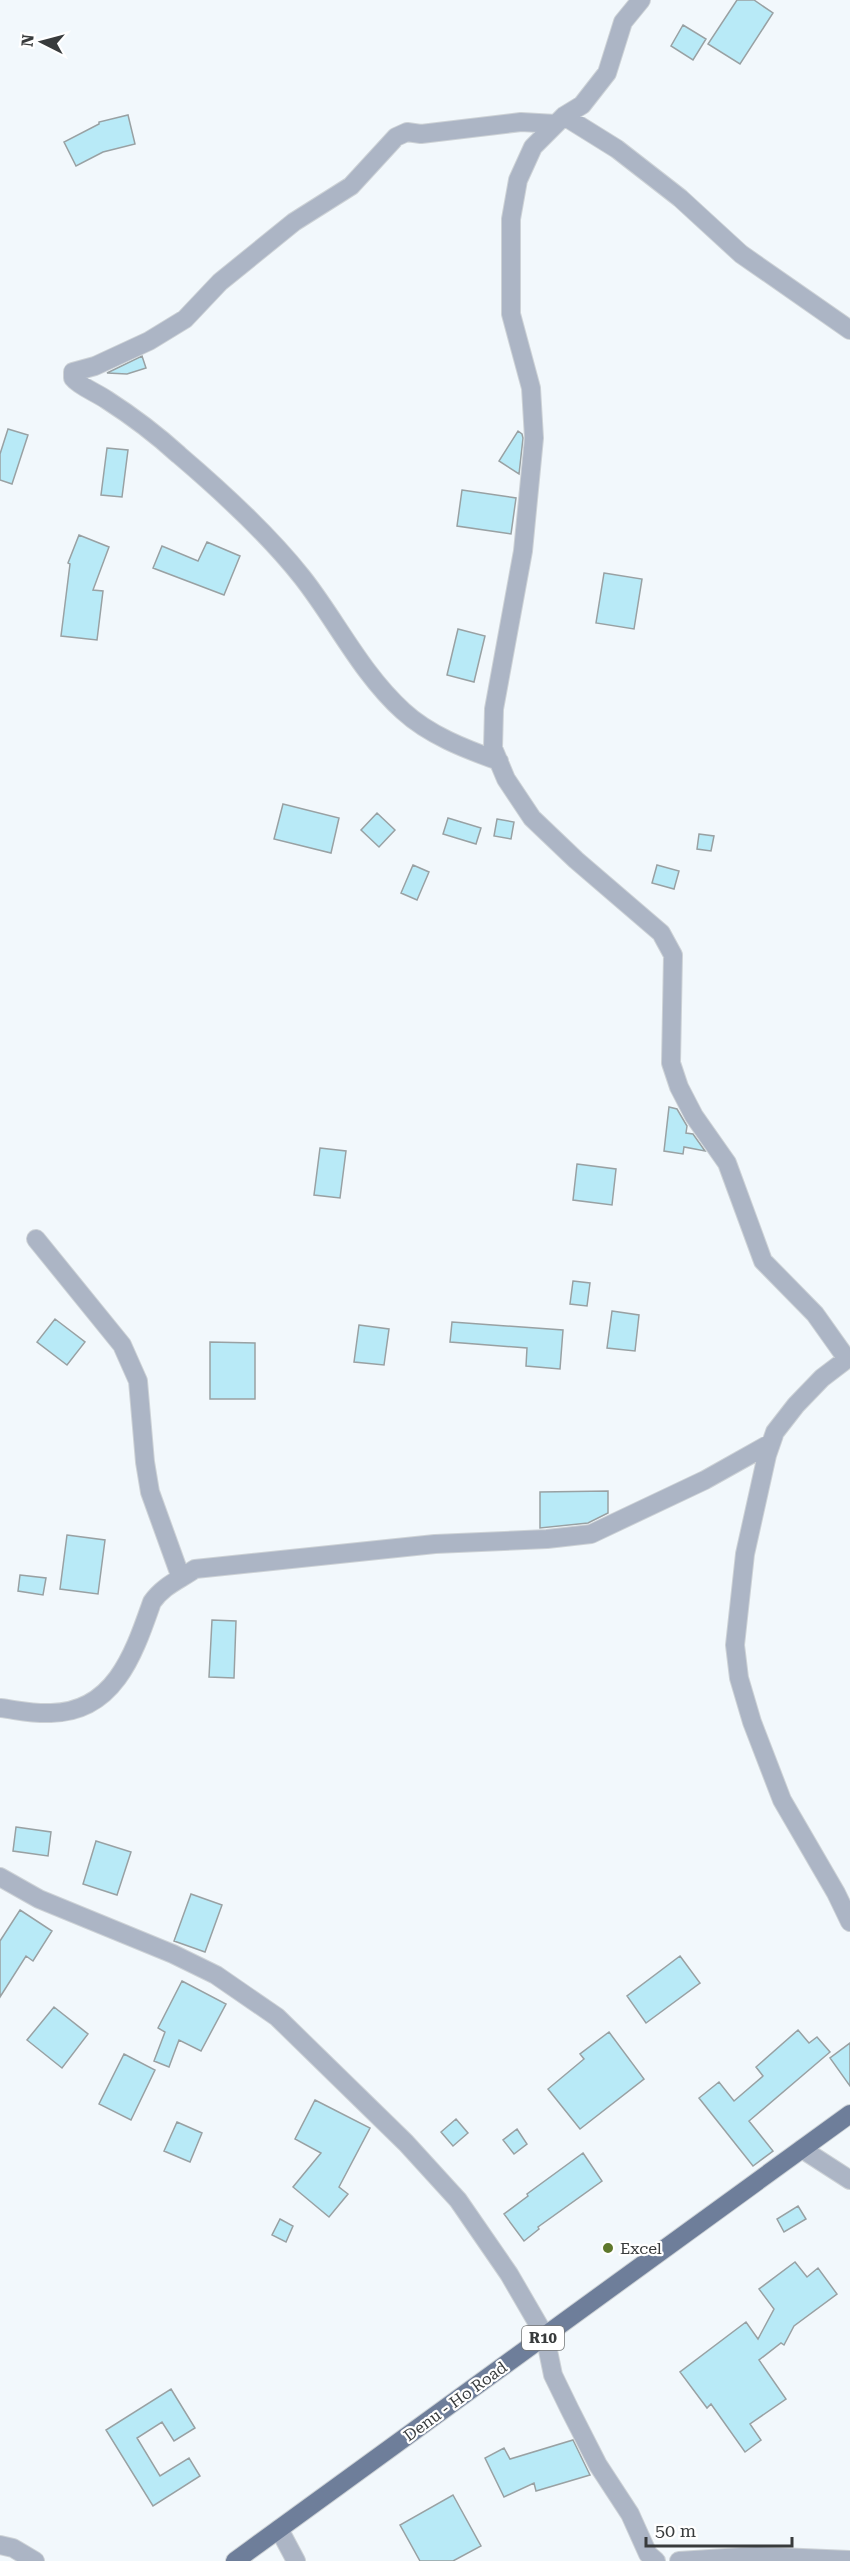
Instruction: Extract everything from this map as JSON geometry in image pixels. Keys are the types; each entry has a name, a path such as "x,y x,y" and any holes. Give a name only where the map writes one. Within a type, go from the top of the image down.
{"main road":[{"name":"Denu - Ho Road","path":"235,2561 850,2114"}],"street":[{"path":"640,0 623,21 607,73 582,105 560,120 533,147 518,180 511,219 512,314 531,388 534,438 523,551 494,709 493,748 506,778 532,818 576,860 661,933 673,955 671,1063 680,1087 694,1116 727,1163 763,1261 815,1314 848,1359 822,1378 796,1405 775,1432 745,1554 735,1646 739,1678 752,1722 782,1800 836,1893 850,1922"},
{"path":"499,761 434,734 404,712 378,686 301,575 248,520 178,454 124,411 73,378 73,372 95,366 149,341 185,319 220,282 294,222 351,186 380,158 396,138 407,132 421,134 560,120 617,149 680,198 741,254 850,330"},
{"path":"36,1239 122,1345 138,1381 150,1492 181,1578"},
{"path":"0,1708 51,1713 84,1708 93,1702 108,1690 126,1667 152,1602 158,1593 167,1585 195,1569 435,1544 547,1539 591,1534 705,1480 771,1443"},
{"path":"0,1877 39,1899 174,1954 216,1975 277,2017 406,2143 458,2200 509,2274 545,2336 552,2376 598,2465 630,2514 648,2554 656,2561"},
{"path":"802,2149 850,2180"},
{"path":"279,2529 296,2561"},
{"path":"0,2545 13,2548 34,2561"},
{"path":"679,2561 756,2556 850,2560"}],"building":[{"path":"737,0 754,0 773,13 740,64 708,44"},
{"path":"683,25 706,39 693,60 671,46"},
{"path":"128,115 135,144 103,152 76,166 64,142 99,122"},
{"path":"142,356 146,368 127,374 107,373"},
{"path":"8,429 28,435 12,484 0,480 0,454"},
{"path":"518,431 523,438 519,474 499,461"},
{"path":"107,448 128,450 122,497 101,495"},
{"path":"462,490 516,498 511,534 457,526"},
{"path":"79,535 109,547 93,590 103,591 97,640 61,636 70,564 68,563"},
{"path":"207,542 240,556 224,595 153,568 162,546 198,561"},
{"path":"604,573 642,579 634,629 596,623"},
{"path":"458,629 485,636 474,682 447,675"},
{"path":"283,804 339,818 331,853 274,839"},
{"path":"377,813 395,830 379,847 361,830"},
{"path":"448,818 481,828 476,844 443,834"},
{"path":"497,819 514,822 511,839 494,836"},
{"path":"699,834 714,836 711,851 697,849"},
{"path":"413,865 429,872 417,900 401,893"},
{"path":"657,865 679,871 674,889 652,883"},
{"path":"669,1107 677,1109 687,1126 686,1133 693,1134 705,1151 684,1147 683,1154 664,1151"},
{"path":"320,1148 346,1151 340,1198 314,1195"},
{"path":"577,1164 616,1169 612,1205 573,1200"},
{"path":"573,1281 590,1283 587,1306 570,1304"},
{"path":"612,1311 639,1315 635,1351 607,1348"},
{"path":"55,1319 85,1342 67,1365 37,1342"},
{"path":"452,1322 563,1330 560,1369 526,1366 527,1348 450,1342"},
{"path":"359,1325 389,1329 384,1365 354,1362"},
{"path":"210,1342 255,1343 255,1399 210,1399"},
{"path":"608,1491 608,1513 588,1523 540,1528 540,1492"},
{"path":"67,1535 105,1540 98,1594 60,1589"},
{"path":"20,1575 46,1578 43,1595 18,1591"},
{"path":"212,1620 236,1621 234,1678 209,1677"},
{"path":"16,1827 51,1832 48,1856 13,1851"},
{"path":"96,1841 131,1852 117,1895 83,1884"},
{"path":"191,1894 222,1905 205,1952 174,1941"},
{"path":"20,1910 52,1931 33,1961 26,1956 0,1997 0,1941"},
{"path":"680,1956 700,1983 646,2023 627,1996"},
{"path":"182,1981 226,2004 201,2051 179,2040 169,2067 154,2061 165,2032 158,2028"},
{"path":"54,2007 88,2034 62,2068 27,2040"},
{"path":"798,2030 809,2043 817,2037 830,2052 749,2121 773,2151 753,2166 699,2098 719,2082 734,2101 763,2076 756,2067"},
{"path":"609,2032 644,2079 580,2129 548,2089 584,2059 580,2054"},
{"path":"850,2043 850,2086 830,2058"},
{"path":"124,2054 155,2070 131,2120 99,2104"},
{"path":"315,2100 370,2128 339,2187 348,2194 329,2217 293,2187 321,2153 295,2139"},
{"path":"456,2119 468,2133 453,2146 441,2132"},
{"path":"177,2122 202,2133 190,2162 164,2151"},
{"path":"517,2129 527,2144 514,2154 503,2140"},
{"path":"583,2153 602,2181 538,2227 539,2229 524,2241 504,2214"},
{"path":"798,2206 806,2219 784,2232 777,2219"},
{"path":"280,2219 293,2226 286,2242 272,2235"},
{"path":"795,2262 807,2277 818,2268 837,2294 794,2326 784,2345 781,2343 759,2360 786,2399 750,2424 761,2440 745,2452 711,2404 707,2408 680,2372 746,2322 758,2339 774,2309 759,2289"},
{"path":"171,2389 195,2428 174,2441 162,2422 137,2438 160,2476 189,2458 200,2476 153,2506 106,2430"},
{"path":"573,2440 590,2475 536,2491 534,2483 504,2497 485,2458 504,2448 510,2459"},
{"path":"453,2495 481,2546 453,2561 420,2561 400,2525"}],"place":[{"name":"Excel","path":"608,2248"}]}
